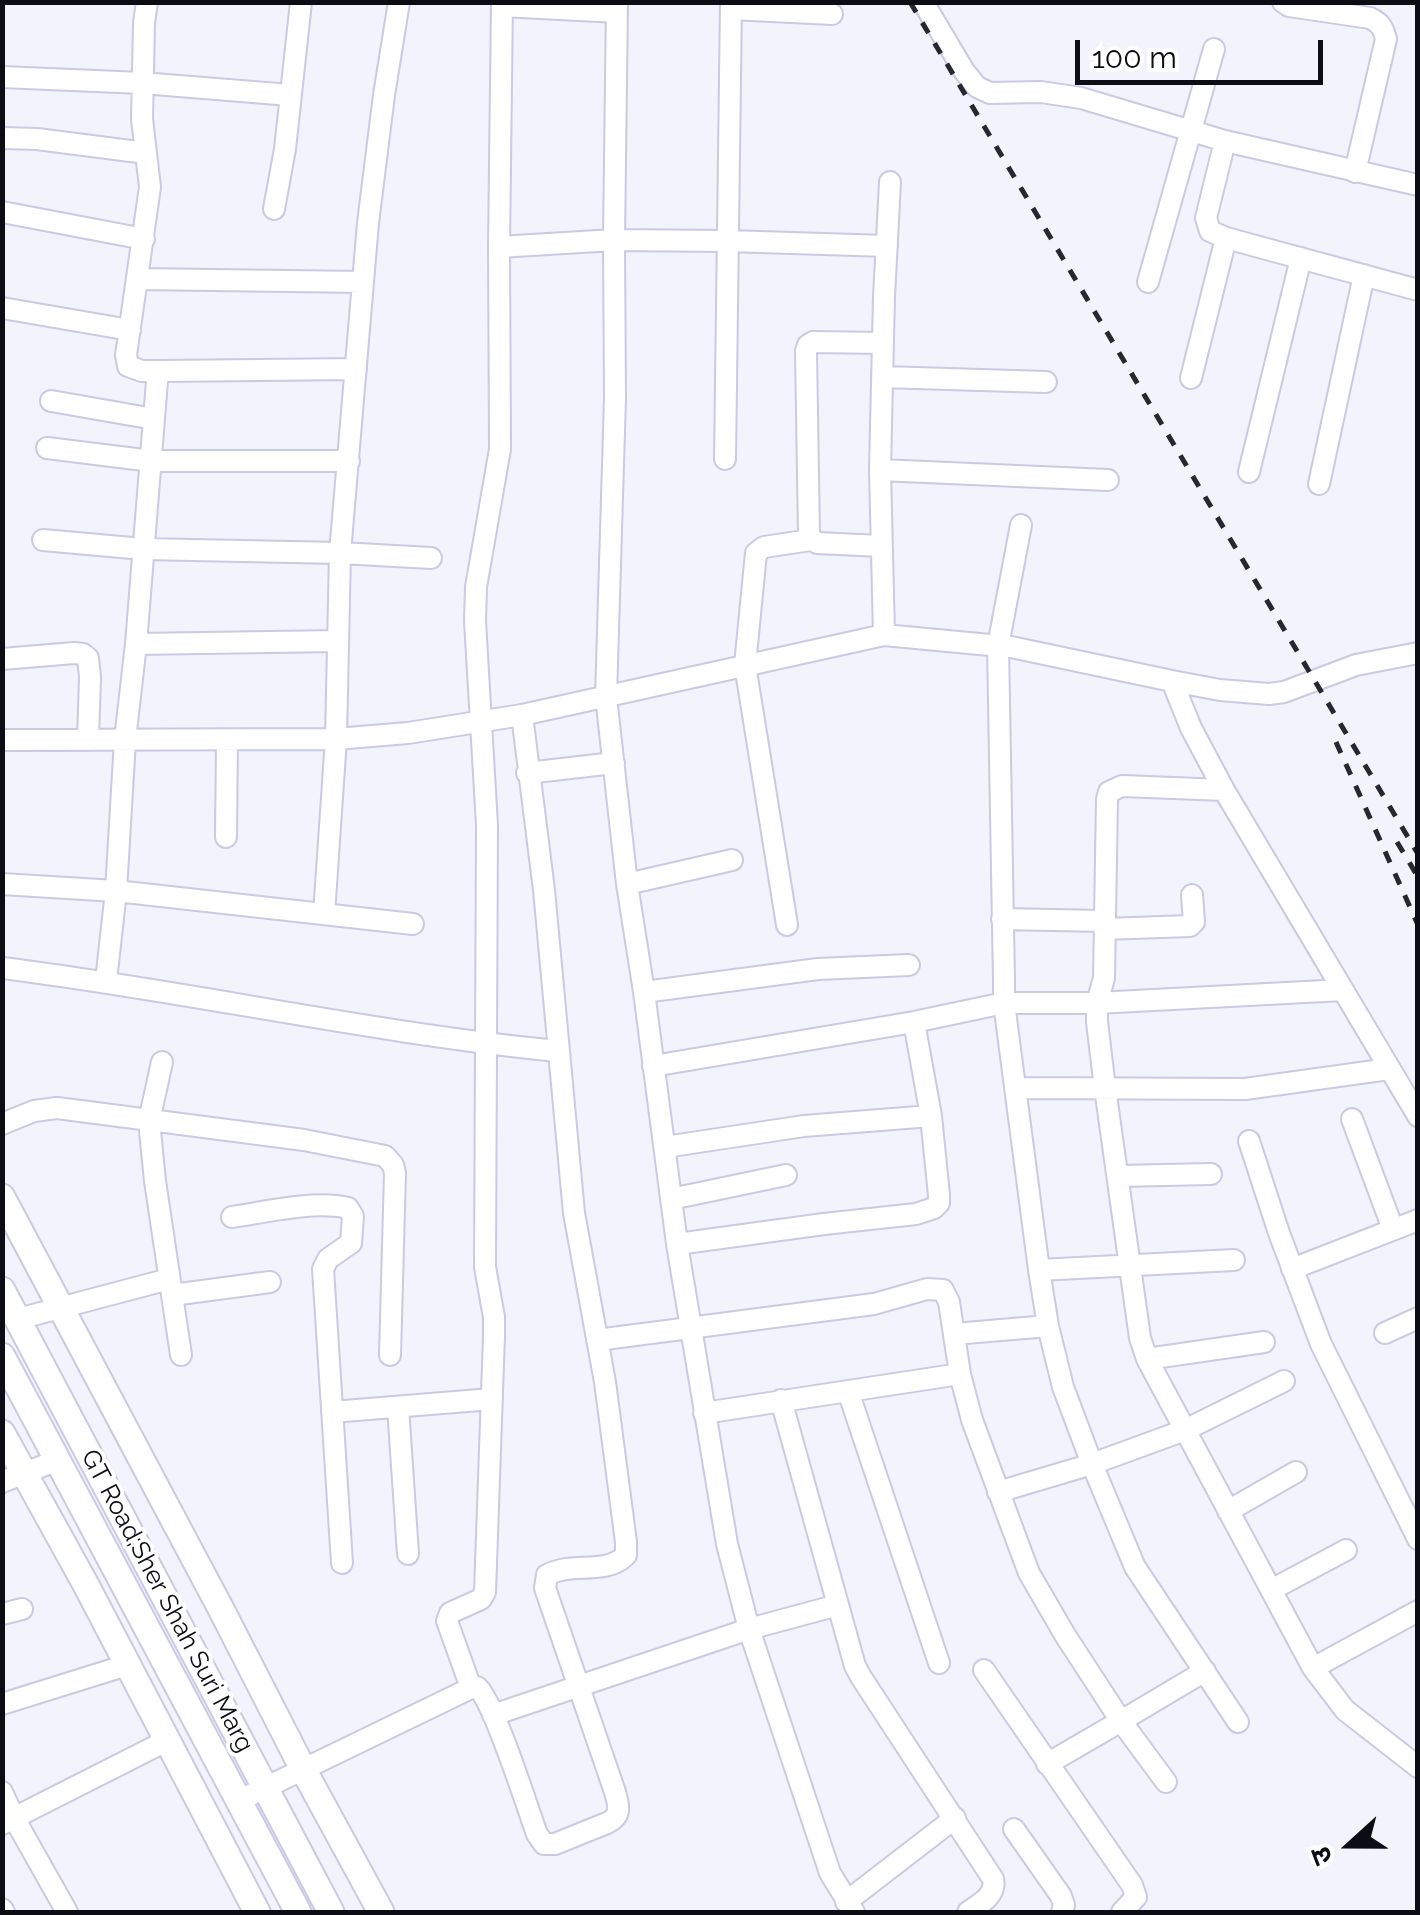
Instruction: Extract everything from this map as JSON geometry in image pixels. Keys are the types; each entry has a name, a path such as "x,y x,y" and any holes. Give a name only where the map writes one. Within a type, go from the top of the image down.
{"main road":[{"path":"2,1196 381,1912"},
{"name":"GT Road;Sher Shah Suri Marg","path":"2,1290 331,1912"},
{"name":"GT Road;Sher Shah Suri Marg","path":"4,1362 240,1800 296,1912"},
{"path":"2,1433 13,1479 86,1585 258,1912"}],"street":[{"path":"147,2 142,119 150,187 126,355 128,366 160,371 356,369"},
{"path":"274,209 285,149 301,2"},
{"path":"324,914 336,739 340,553 363,282 384,95 399,2"},
{"path":"924,2 964,71 977,88 990,94 1041,92 1081,98 1225,141 1418,186"},
{"path":"1283,2 1370,18 1383,29 1386,39 1354,172"},
{"path":"471,1688 447,1628 447,1618 481,1599 485,1592 492,1399 494,1317 485,1267 487,825 475,621 476,587 500,448 502,4 617,7 616,398 606,697 627,884 677,1244 728,1544 749,1628 830,1874 850,1907 954,1818"},
{"path":"726,459 731,6 832,14"},
{"path":"1148,282 1214,50"},
{"path":"2,76 290,95"},
{"path":"2,138 146,154"},
{"path":"1225,141 1206,218 1210,231 1418,290"},
{"path":"884,635 880,470 890,182"},
{"path":"2,212 144,239"},
{"path":"1191,378 1226,238"},
{"path":"499,247 614,240 887,246"},
{"path":"1250,472 1301,258"},
{"path":"1319,484 1364,275"},
{"path":"138,279 363,282"},
{"path":"2,308 130,330"},
{"path":"811,540 808,345 882,344"},
{"path":"106,980 160,371"},
{"path":"883,377 1046,382"},
{"path":"51,400 154,419"},
{"path":"47,448 152,460 349,461"},
{"path":"880,470 1108,480"},
{"path":"1022,525 998,646 1004,1003 1048,1326 1063,1386 1136,1567 1238,1722"},
{"path":"44,540 143,549 431,558"},
{"path":"788,926 745,664 756,553 764,547 811,540 882,546"},
{"path":"2,740 336,739 408,733 522,715 884,635 998,646 1220,690 1269,694 1356,665 1418,652"},
{"path":"136,644 338,641"},
{"path":"2,659 74,653 88,658 88,740"},
{"path":"1172,681 1191,728 1224,790 1418,1116"},
{"path":"240,1800 477,1687 493,1715 544,1844 550,1846 608,1823 619,1813 546,1588 547,1575 566,1568 608,1566 626,1555 621,1495 574,1213 544,890 522,715"},
{"path":"226,837 228,740"},
{"path":"528,773 614,763"},
{"path":"1224,790 1122,786 1109,792 1107,799 1104,978 1097,1003 1104,1088 1136,1314 1147,1359 1313,1668 1345,1710 1418,1767"},
{"path":"627,884 732,860"},
{"path":"2,884 116,891 413,924"},
{"path":"1002,919 1190,926 1194,922 1192,896"},
{"path":"644,992 818,968 909,965"},
{"path":"2,968 106,980 486,1044 558,1051"},
{"path":"653,1066 1004,1003 1097,1003 1343,990"},
{"path":"677,1244 927,1212 938,1202 931,1116 914,1022"},
{"path":"162,1062 149,1120 154,1181 181,1356"},
{"path":"1016,1088 1244,1088 1389,1069"},
{"path":"2,1124 44,1108 304,1140 389,1159 395,1173 390,1355"},
{"path":"664,1147 804,1126 931,1116"},
{"path":"1352,1119 1394,1230"},
{"path":"1248,1141 1321,1344 1410,1504 1418,1539"},
{"path":"1118,1176 1211,1174"},
{"path":"672,1199 786,1175"},
{"path":"232,1217 342,1206 353,1216 351,1242 328,1259 323,1269 342,1563"},
{"path":"1292,1269 1418,1220"},
{"path":"1039,1270 1234,1260"},
{"path":"18,1319 170,1287 270,1282"},
{"path":"597,1340 874,1304 937,1288 947,1295 972,1420 1029,1573 1121,1721 1166,1782"},
{"path":"1385,1333 1418,1318"},
{"path":"954,1334 1048,1326"},
{"path":"1147,1359 1264,1342"},
{"path":"704,1414 960,1374"},
{"path":"998,1492 1092,1464 1185,1430 1284,1381"},
{"path":"848,1391 939,1663"},
{"path":"332,1412 492,1399"},
{"path":"780,1400 860,1677 992,1873 995,1884 990,1906 968,1912"},
{"path":"398,1407 408,1554"},
{"path":"13,1479 58,1460"},
{"path":"1228,1511 1296,1472"},
{"path":"1271,1590 1346,1550"},
{"path":"493,1715 749,1628 838,1606"},
{"path":"1313,1668 1418,1611"},
{"path":"2,1704 127,1664"},
{"path":"984,1670 1132,1885 1136,1898 1122,1912"},
{"path":"1047,1764 1205,1671"},
{"path":"8,1821 166,1740"},
{"path":"2,1792 8,1821 67,1912"},
{"path":"1014,1829 1060,1896 1062,1912"}],"railway":[{"path":"910,2 1418,854"},
{"path":"1336,742 1418,925"},
{"path":"1397,842 1418,877"}]}
